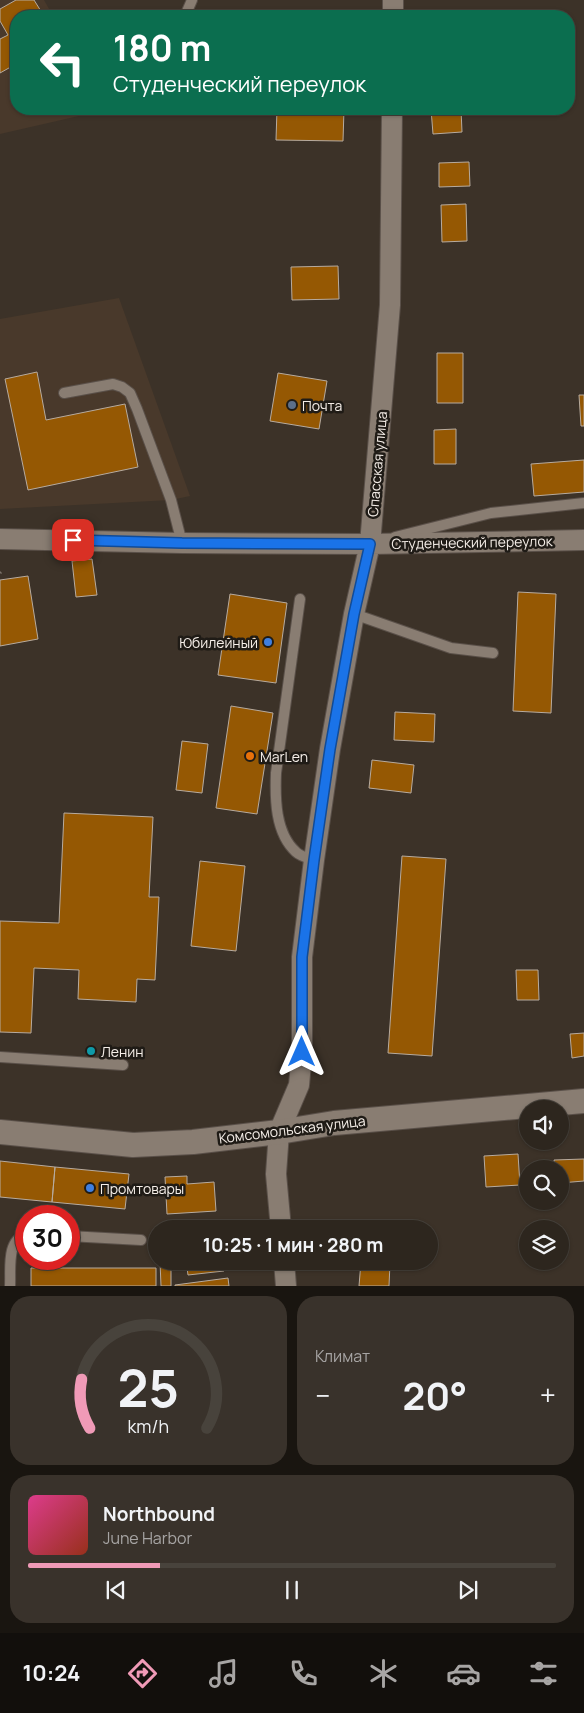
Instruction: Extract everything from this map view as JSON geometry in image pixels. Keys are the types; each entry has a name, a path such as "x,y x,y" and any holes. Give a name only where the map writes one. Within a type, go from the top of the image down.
{"street":[{"name":"Спасская улица","path":"280,1220 276,1174 279,1132 299,1085 302,1052 302,957 314,860 330,749 354,614 370,544 390,305 392,115"},
{"name":"Студенческий переулок","path":"0,539 182,543 370,544 584,540"},
{"name":"Комсомольская улица","path":"0,1132 133,1145 193,1142 279,1132 334,1123 584,1100"},
{"path":"285,1270 286,1286"}],"lane":[{"path":"64,393 113,384 122,386 130,393 138,408 170,500 182,543"},
{"path":"370,544 491,513 584,503"},
{"path":"300,599 276,773 275,793 278,817 290,844 297,853 314,860"},
{"path":"354,614 451,648 493,653"},
{"path":"0,1057 122,1065"},
{"path":"80,1237 141,1240"},
{"path":"10,1286 12,1246 15,1242"}],"shaded area":[{"path":"0,0 44,0 50,10 10,10 10,115 83,115 0,134"},
{"path":"119,298 190,496 171,500 0,509 0,319"}],"building":[{"path":"16,0 34,0 40,10 10,10 10,67 0,73 0,39 8,35 0,21 0,9"},
{"path":"277,115 344,115 343,141 276,140"},
{"path":"431,115 461,115 462,132 433,134"},
{"path":"469,162 470,186 439,187 439,163"},
{"path":"466,204 467,241 442,242 441,205"},
{"path":"338,266 339,299 292,300 291,267"},
{"path":"437,353 463,353 463,403 437,403"},
{"path":"37,372 46,420 125,404 138,467 28,490 5,379"},
{"path":"278,373 327,381 319,429 270,421"},
{"path":"579,395 584,395 584,426 581,426"},
{"path":"456,429 456,464 434,464 434,430"},
{"path":"584,460 584,492 534,496 531,464"},
{"path":"92,559 97,595 76,597 72,561"},
{"path":"28,576 38,639 0,646 0,580"},
{"path":"518,592 556,594 551,713 513,711"},
{"path":"230,594 287,603 276,683 218,675"},
{"path":"231,706 273,713 257,814 216,808"},
{"path":"395,712 435,714 434,742 394,740"},
{"path":"182,741 208,744 202,793 176,790"},
{"path":"372,760 414,765 411,793 369,788"},
{"path":"64,813 153,817 149,897 159,897 155,980 137,979 136,1002 78,999 79,970 34,968 31,1033 0,1032 0,921 59,923"},
{"path":"402,856 446,859 432,1056 388,1053"},
{"path":"200,861 245,866 236,951 191,946"},
{"path":"516,970 538,970 539,1000 517,1000"},
{"path":"584,1033 584,1056 572,1058 570,1034"},
{"path":"518,1154 519,1185 486,1187 484,1156"},
{"path":"584,1159 584,1181 569,1182 569,1160 554,1160"},
{"path":"0,1161 55,1167 52,1202 0,1197"},
{"name":"Промтовары","path":"55,1167 129,1174 125,1209 52,1202"},
{"path":"187,1176 187,1184 214,1182 216,1211 167,1214 165,1177"},
{"path":"148,1268 148,1270 156,1270 156,1286 31,1286 31,1270"},
{"path":"160,1270 171,1270 171,1286 161,1286"},
{"path":"187,1270 224,1270 224,1271 188,1275"},
{"path":"360,1270 390,1270 389,1286 359,1286"},
{"path":"228,1278 229,1286 175,1286 175,1285"}],"place":[{"name":"Почта","path":"292,405"},
{"name":"Юбилейный","path":"268,642"},
{"name":"MarLen","path":"250,756"},
{"name":"Ленин","path":"91,1051"},
{"name":"Промтовары","path":"90,1188"}],"route":[{"path":"73,540 182,543 370,544 354,614 330,749 314,860 302,957 302,1052"}]}
